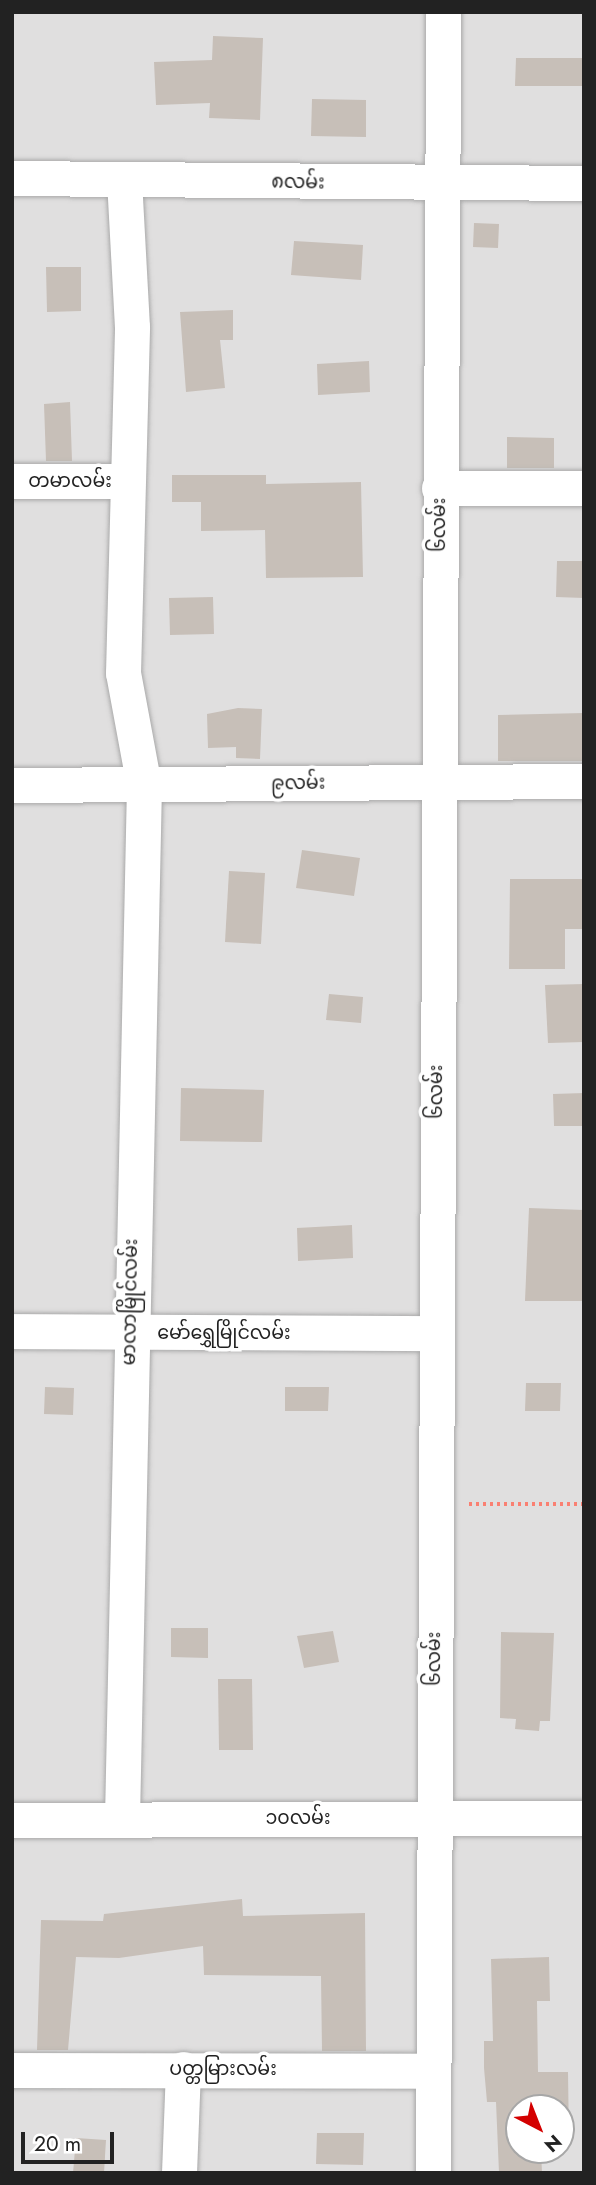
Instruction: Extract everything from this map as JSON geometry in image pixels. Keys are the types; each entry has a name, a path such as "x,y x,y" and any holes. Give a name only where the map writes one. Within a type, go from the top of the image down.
{"street":[{"name":"၆လမ်း","path":"433,2173 437,781 439,488 446,184 443,12"},
{"name":"၈လမ်း","path":"12,178 446,184 584,183"},
{"name":"မာလာမြိုင်လမ်း","path":"122,1818 129,1333 144,786 123,673 132,327 124,180"},
{"name":"တမာလမ်း","path":"12,481 127,481"},
{"path":"439,488 584,488"},
{"name":"၉လမ်း","path":"12,785 144,786 584,780"},
{"name":"မော်ရွှေမြိုင်လမ်း","path":"12,1331 435,1333"},
{"name":"၁၀လမ်း","path":"12,1820 584,1818"},
{"path":"179,2173 183,2069"},
{"name":"ပတ္တမြားလမ်း","path":"12,2070 433,2071"}],"path":[{"path":"435,1503 584,1504"}],"shaded area":[{"path":"12,12 584,12 584,2173 12,2173"}],"building":[{"path":"213,36 263,38 260,120 209,118 210,103 156,105 154,62 212,60"},
{"path":"516,58 584,58 584,86 515,86"},
{"path":"312,99 366,100 366,137 311,136"},
{"path":"474,223 499,224 498,248 473,247"},
{"path":"294,241 363,245 361,280 291,275"},
{"path":"46,267 81,267 81,311 47,312"},
{"path":"233,310 233,340 220,340 225,388 186,392 180,312"},
{"path":"369,361 370,392 318,395 317,364"},
{"path":"70,402 72,461 46,461 44,404"},
{"path":"507,437 554,438 554,468 507,468"},
{"path":"172,475 266,475 266,484 361,482 363,577 266,578 265,530 201,531 201,502 172,502"},
{"path":"557,561 584,561 584,598 556,597"},
{"path":"213,597 214,634 170,635 169,598"},
{"path":"238,708 262,709 260,759 236,758 236,747 208,748 207,714"},
{"path":"584,713 584,761 498,761 498,715"},
{"path":"302,850 360,858 354,896 296,888"},
{"path":"229,871 265,873 261,944 225,942"},
{"path":"510,879 584,879 584,929 565,929 565,969 509,969"},
{"path":"584,984 584,1042 548,1043 545,985"},
{"path":"329,994 363,997 361,1023 326,1020"},
{"path":"181,1088 264,1090 262,1142 180,1141"},
{"path":"584,1093 584,1126 554,1126 553,1094"},
{"path":"529,1208 584,1210 584,1301 525,1301"},
{"path":"352,1225 353,1258 298,1261 297,1228"},
{"path":"526,1383 561,1383 560,1411 525,1411"},
{"path":"45,1387 74,1388 73,1415 44,1414"},
{"path":"285,1387 329,1387 328,1411 285,1411"},
{"path":"171,1628 208,1628 208,1658 171,1657"},
{"path":"333,1631 339,1662 304,1668 297,1636"},
{"path":"501,1632 554,1633 550,1721 540,1721 539,1731 515,1729 516,1719 500,1718"},
{"path":"218,1679 252,1679 253,1750 219,1750"},
{"path":"242,1899 243,1916 365,1913 366,2051 322,2051 321,1976 204,1975 203,1946 119,1958 76,1957 68,2050 37,2050 41,1920 103,1921 104,1914"},
{"path":"549,1957 550,2001 537,2001 538,2072 568,2072 568,2094 505,2094 505,2164 542,2164 542,2173 499,2173 496,2102 487,2102 484,2068 484,2041 493,2041 491,1959"},
{"path":"317,2133 364,2133 363,2165 316,2164"},
{"path":"76,2138 106,2140 104,2173 73,2173"}]}
